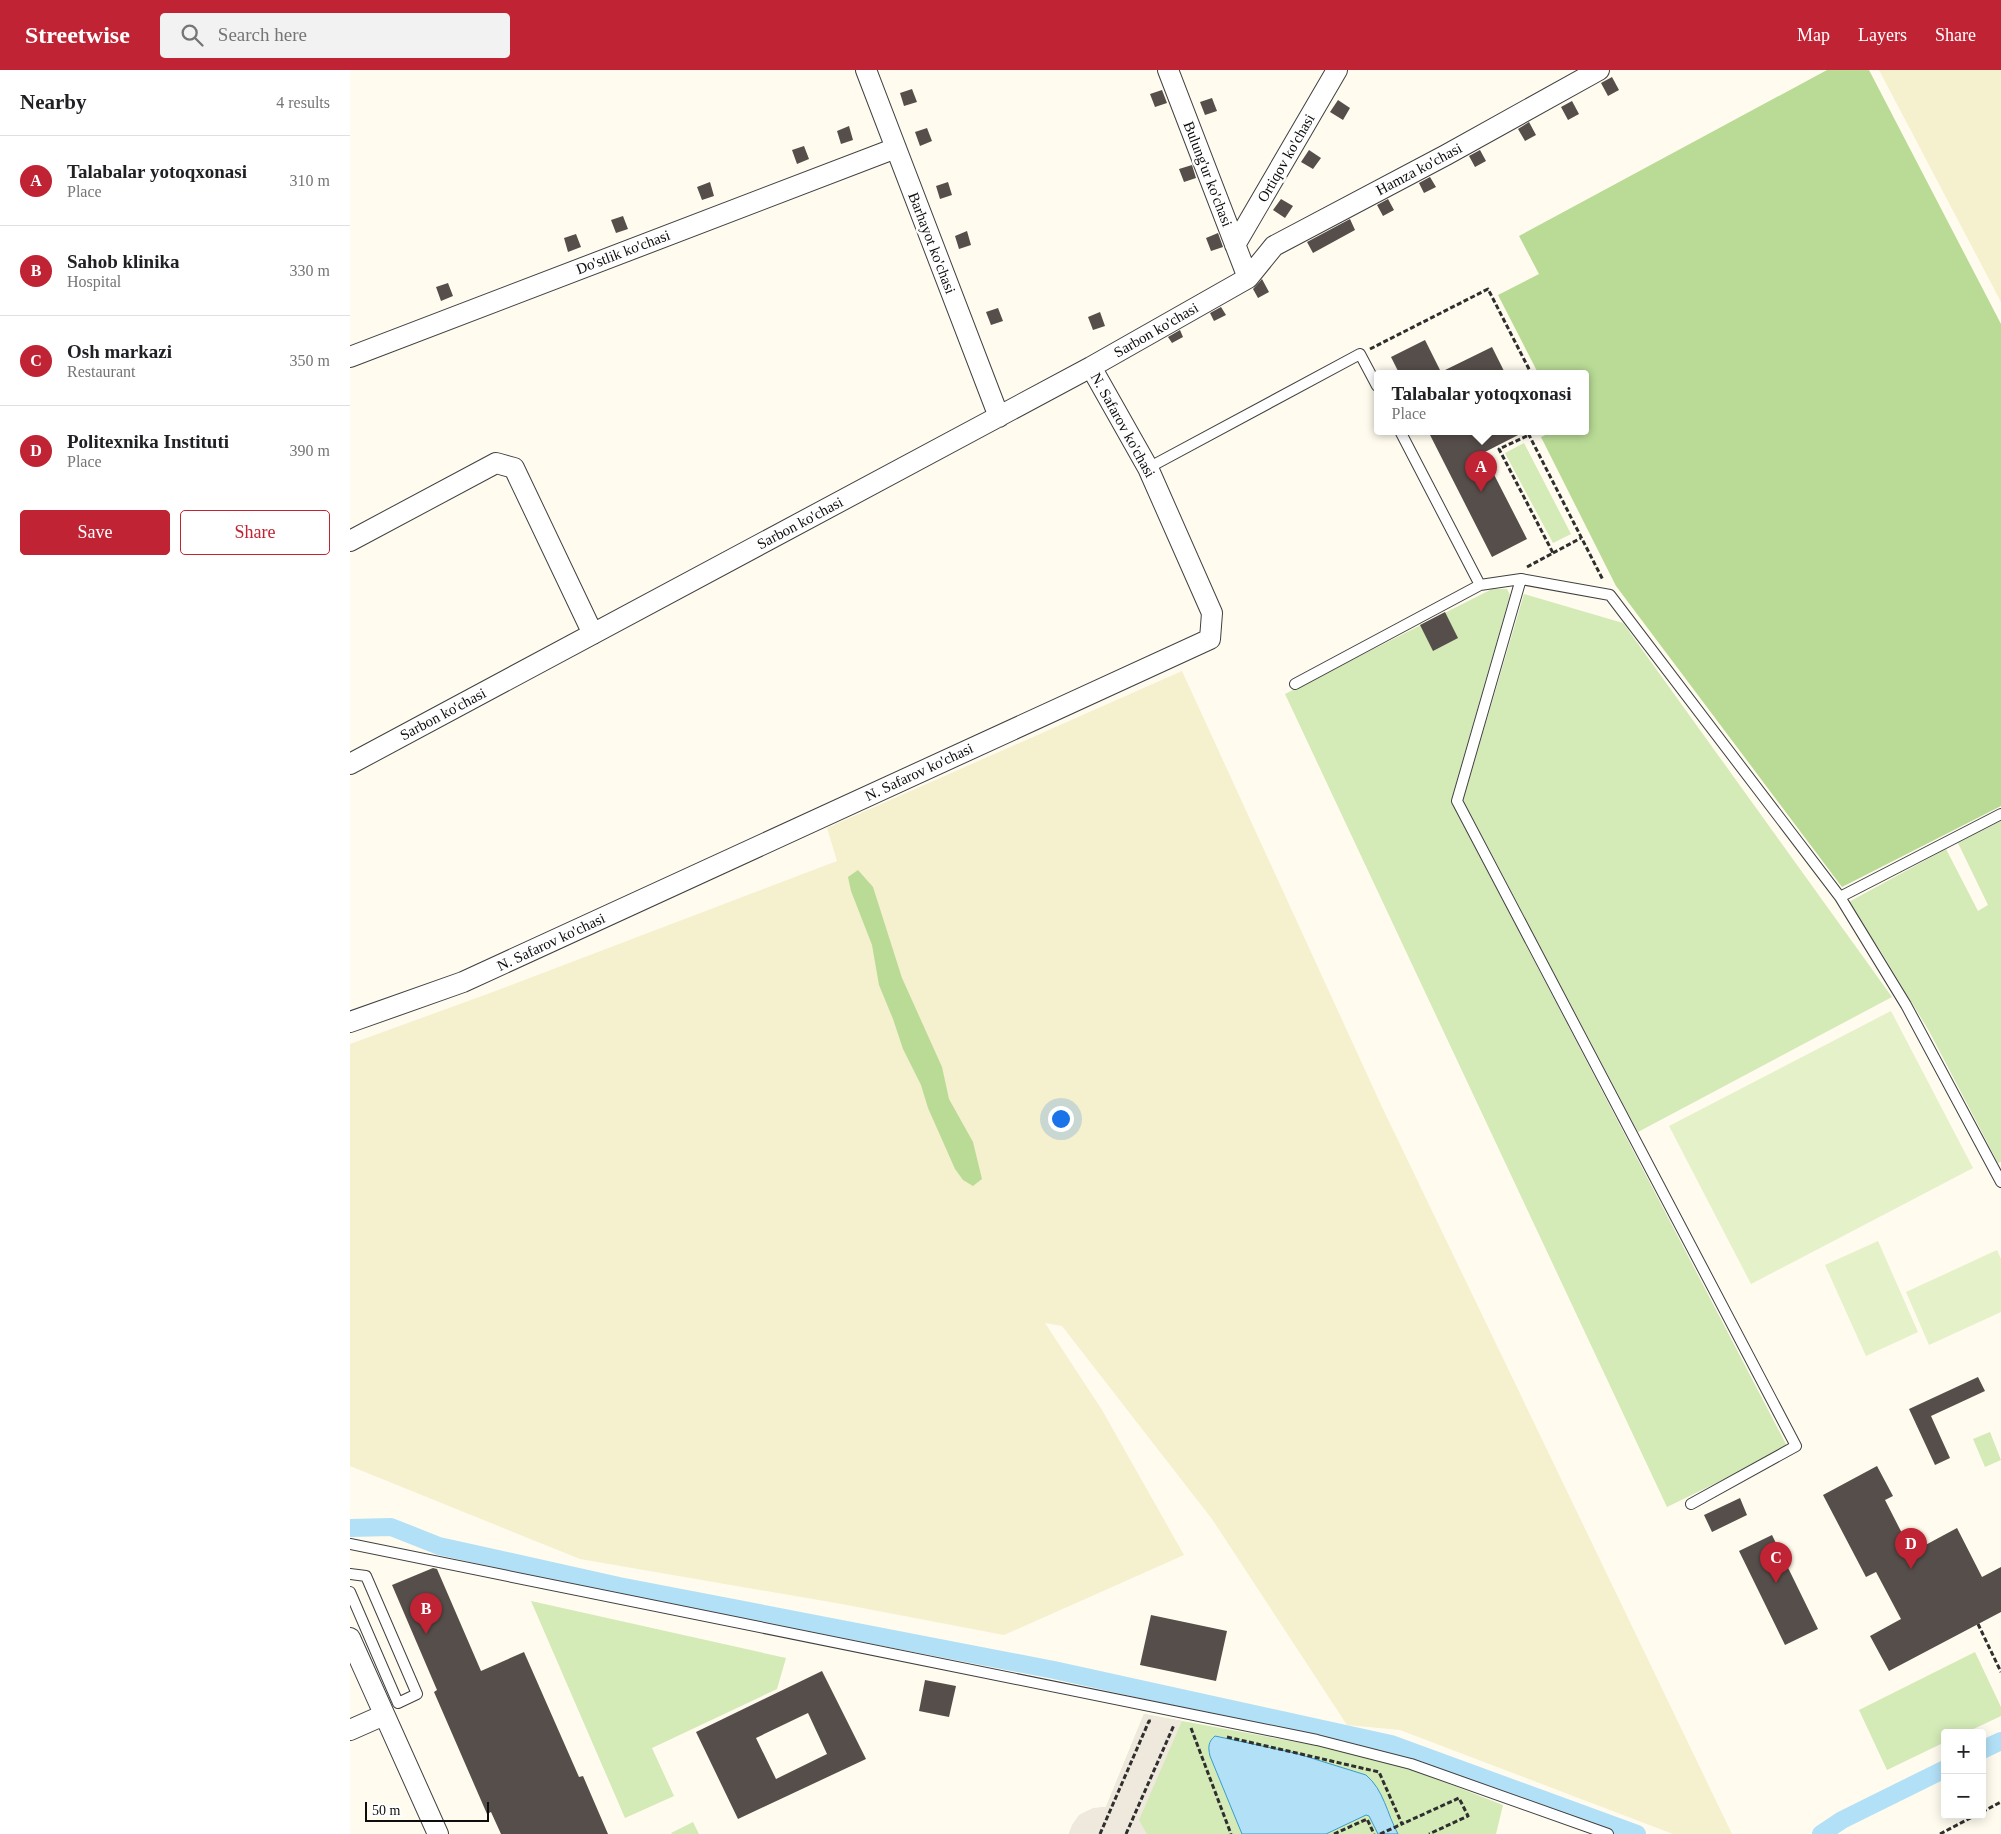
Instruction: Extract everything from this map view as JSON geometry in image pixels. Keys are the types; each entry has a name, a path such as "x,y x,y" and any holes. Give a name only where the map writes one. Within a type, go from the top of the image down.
{"street":[{"name":"Barhayot ko'chasi","path":"866,70 999,417"},
{"name":"Bulung'ur ko'chasi","path":"1168,70 1248,278"},
{"name":"Ortiqov ko'chasi","path":"1235,246 1337,70"},
{"name":"Hamza ko'chasi","path":"1248,278 1274,246 1446,155 1599,70"},
{"name":"Do'stlik ko'chasi","path":"350,357 896,148"},
{"name":"Sarbon ko'chasi","path":"350,764 999,417 1248,278"},
{"name":"N. Safarov ko'chasi","path":"350,1022 463,982 1210,640 1212,613 1148,468 1091,367"},
{"path":"350,541 496,463 514,468 593,634"},
{"path":"350,1638 438,1834"},
{"path":"350,1730 384,1715"}],"lane":[{"path":"1148,468 1360,354 1374,380"},
{"path":"1402,435 1480,585"},
{"path":"1521,579 1457,801 1796,1446 1691,1504"},
{"path":"1296,684 1480,585 1521,579 1610,595 1840,897 1906,1005 2001,1182"},
{"path":"1840,897 2001,814"},
{"path":"350,1544 1317,1740 1411,1764 1608,1834"},
{"path":"350,1574 366,1576 417,1694 398,1703 350,1592"}],"path":[{"path":"1360,354 1488,289 1529,370"},
{"path":"1553,553 1499,450 1529,435 1610,595"},
{"path":"1521,579 1521,570 1581,538"},
{"path":"1978,1624 2001,1672"},
{"path":"1100,1834 1149,1720 1157,1722"},
{"path":"1166,1724 1200,1730"},
{"path":"1126,1834 1174,1725"},
{"path":"1191,1728 1230,1834"},
{"path":"1219,1735 1379,1772 1402,1824"},
{"path":"1380,1834 1459,1798 1468,1816 1429,1834"},
{"path":"1986,1810 2001,1802"},
{"path":"1334,1834 1367,1819 1374,1834"},
{"path":"1940,1834 1968,1819"}],"shaded area":[{"path":"1879,70 2001,70 2001,302"},
{"path":"1182,671 1382,1107 1732,1834 1673,1834 1400,1730 1347,1725 1212,1519 1062,1326 1045,1323 1102,1410 1184,1555 1004,1635 836,1603 580,1559 350,1466 350,1044 490,993 837,861 827,828"},
{"path":"1144,1714 1182,1721 1139,1820 1147,1834 1069,1834 1072,1825 1079,1815 1093,1808 1106,1807"}],"green space":[{"path":"1827,70 1869,70 2001,324 2001,806 1842,887 1616,586 1541,437 1545,435 1589,435 1589,370 1536,370 1498,295 1539,274 1519,236"},
{"path":"1524,443 1571,534 1553,543 1505,453"},
{"path":"1492,589 1507,589 1510,595 1451,801 1788,1448 1667,1507 1285,694"},
{"path":"1524,594 1623,623 1892,997 1638,1132 1463,800"},
{"path":"2001,821 2001,1162 1998,1163 1929,1031 1880,950 1847,903 1946,849 1978,911 1988,905 1958,843"},
{"path":"858,870 873,887 902,978 942,1067 949,1099 973,1142 982,1179 973,1186 963,1180 955,1169 928,1108 921,1085 903,1049 879,985 872,945 851,891 848,877"},
{"path":"1891,1011 1973,1168 1751,1284 1669,1126"},
{"path":"1878,1241 1918,1332 1866,1356 1825,1265"},
{"path":"1997,1250 2001,1259 2001,1312 1929,1345 1906,1292"},
{"path":"1990,1432 2001,1460 1985,1467 1973,1439"},
{"path":"531,1601 786,1658 777,1689 652,1748 674,1796 625,1818"},
{"path":"1975,1652 2001,1707 2001,1716 1973,1729 1941,1729 1941,1744 1887,1770 1859,1710"},
{"path":"1144,1714 1340,1750 1416,1771 1503,1805 1496,1834 1069,1834 1078,1817 1093,1809 1106,1807"},
{"path":"693,1822 699,1834 671,1833"}],"water":[{"path":"1215,1736 1295,1753 1366,1775 1381,1795 1398,1834 1378,1834 1369,1816 1366,1815 1326,1834 1242,1834 1210,1756 1209,1745"}],"building":[{"path":"1612,77 1619,90 1608,96 1601,83"},
{"path":"912,89 917,102 904,106 900,93"},
{"path":"1162,90 1167,103 1155,107 1150,94"},
{"path":"1212,98 1217,111 1205,115 1200,102"},
{"path":"1338,100 1350,108 1343,120 1330,112"},
{"path":"1572,101 1579,114 1568,120 1561,107"},
{"path":"1529,122 1536,135 1525,141 1518,129"},
{"path":"849,126 853,140 841,144 837,131"},
{"path":"927,128 932,141 920,146 915,132"},
{"path":"804,146 809,159 797,164 792,150"},
{"path":"1309,150 1321,158 1313,169 1301,162"},
{"path":"1480,150 1486,161 1475,167 1469,156"},
{"path":"1192,165 1196,178 1184,182 1179,169"},
{"path":"1430,177 1436,187 1424,193 1419,183"},
{"path":"710,182 714,196 702,200 697,187"},
{"path":"948,182 952,195 940,199 936,186"},
{"path":"1281,199 1293,206 1285,218 1273,210"},
{"path":"1388,199 1394,210 1383,216 1377,205"},
{"path":"623,216 628,229 616,233 611,220"},
{"path":"1350,219 1355,230 1313,253 1307,242"},
{"path":"967,231 971,245 959,249 955,236"},
{"path":"1218,233 1223,247 1211,251 1206,238"},
{"path":"576,234 581,247 568,252 564,238"},
{"path":"1262,279 1269,292 1258,298 1253,289"},
{"path":"448,283 453,296 441,301 436,287"},
{"path":"1221,307 1226,315 1214,321 1210,313"},
{"path":"998,308 1003,321 991,325 986,312"},
{"path":"1100,312 1105,326 1093,330 1088,317"},
{"path":"1180,330 1183,337 1172,343 1168,337"},
{"path":"1425,340 1440,370 1398,370 1391,357"},
{"path":"1492,347 1504,370 1445,370"},
{"path":"1430,435 1518,435 1483,453 1527,539 1492,557"},
{"path":"1445,612 1458,638 1433,651 1420,625"},
{"path":"1978,1377 1985,1391 1931,1416 1950,1458 1935,1465 1909,1409"},
{"path":"1877,1466 1893,1496 1885,1500 1907,1543 1914,1540 1918,1549 1957,1528 1982,1577 2001,1567 2001,1612 1889,1671 1870,1636 1901,1619 1876,1572 1866,1577 1823,1495"},
{"path":"1740,1498 1747,1515 1712,1532 1704,1515"},
{"path":"1772,1535 1818,1629 1785,1645 1739,1551"},
{"path":"433,1568 437,1569 481,1671 524,1652 579,1777 583,1776 608,1834 501,1834 491,1812 487,1814 434,1692 437,1690 392,1585"},
{"path":"1151,1615 1227,1631 1216,1681 1140,1665"},
{"path":"822,1671 866,1759 738,1819 696,1732","holes":["808,1713 827,1754 776,1779 756,1738"]},
{"path":"925,1680 956,1686 949,1717 919,1711"}],"waterway":[{"path":"350,1528 391,1527 439,1546 619,1586 1054,1670 1391,1744 1637,1834"},
{"path":"1986,1748 2001,1741"},
{"path":"1821,1834 1842,1820 1941,1771"}],"place":[{"name":"Talabalar yotoqxonasi","path":"1481,492"},
{"name":"Politexnika Instituti","path":"1911,1569"},
{"name":"Osh markazi","path":"1776,1583"},
{"name":"Sahob klinika","path":"426,1634"}]}
